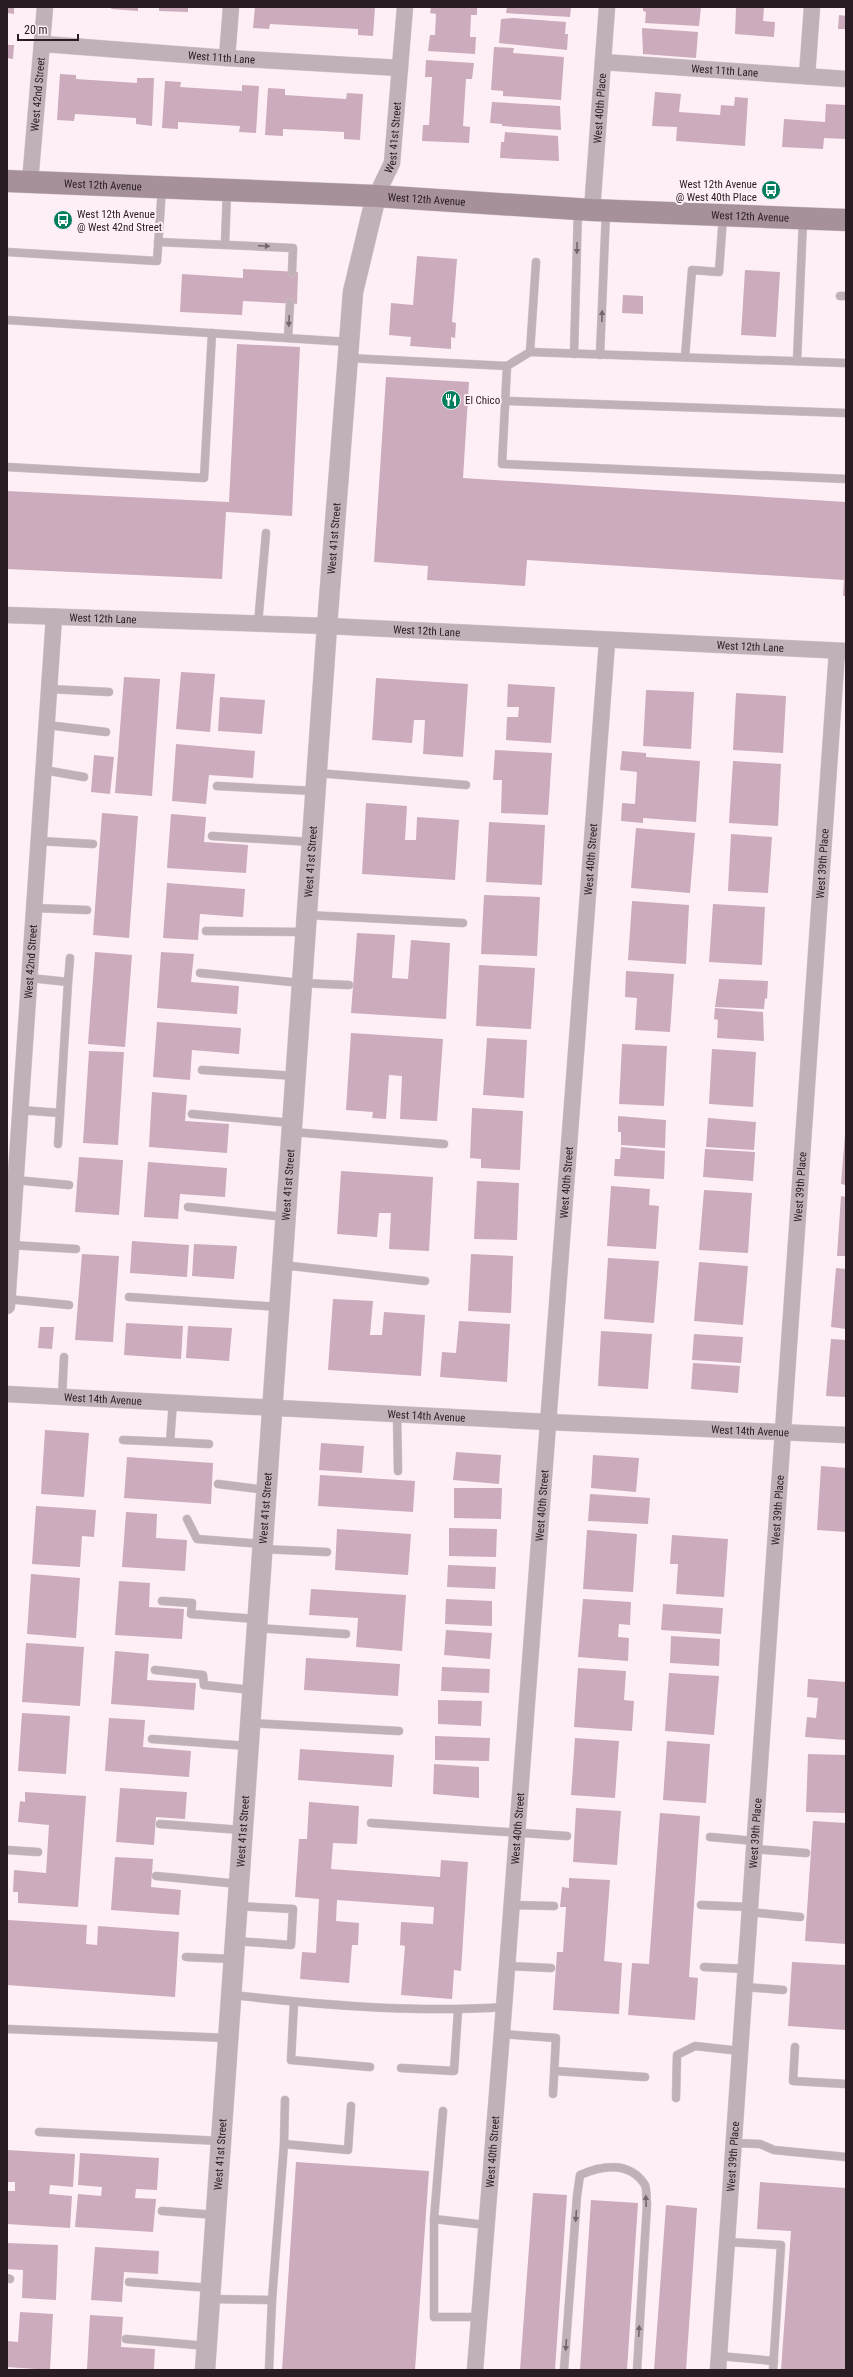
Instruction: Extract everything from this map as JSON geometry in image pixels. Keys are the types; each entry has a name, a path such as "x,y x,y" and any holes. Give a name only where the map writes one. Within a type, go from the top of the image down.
{"main road":[{"name":"West 12th Avenue","path":"7,181 376,196 592,210 846,220"}],"street":[{"name":"West 42nd Street","path":"30,182 44,44 45,7"},
{"path":"227,58 231,7"},
{"name":"West 41st Street","path":"205,2370 301,983 353,292 376,196 392,163 405,7"},
{"name":"West 40th Place","path":"592,210 607,7"},
{"path":"807,76 812,7"},
{"name":"West 11th Lane","path":"44,44 227,58 400,68"},
{"name":"West 11th Lane","path":"603,62 846,79"},
{"name":"West 12th Lane","path":"7,615 327,626 607,642 842,651"},
{"name":"West 42nd Street","path":"7,1306 54,617"},
{"name":"West 40th Street","path":"475,2370 504,2007 516,1832 607,642"},
{"name":"West 39th Place","path":"718,2363 783,1432 842,651"},
{"name":"West 14th Avenue","path":"7,1394 548,1422 846,1435"}],"lane":[{"path":"7,252 157,260 162,187"},
{"path":"225,244 227,190"},
{"path":"574,354 592,210"},
{"path":"592,210 600,355"},
{"path":"685,358 692,270 719,272 723,215"},
{"path":"797,361 803,218"},
{"path":"158,242 293,248 292,272"},
{"path":"530,352 536,262"},
{"path":"288,338 290,303"},
{"path":"7,320 288,338 349,350 507,366 530,352 846,363"},
{"path":"7,467 204,478 212,333"},
{"path":"507,366 502,464 846,479"},
{"path":"505,401 846,413"},
{"path":"258,624 266,532"},
{"path":"50,689 109,692"},
{"path":"47,725 106,732"},
{"path":"44,770 84,777"},
{"path":"216,786 316,782 466,785"},
{"path":"212,836 312,842"},
{"path":"39,841 93,844"},
{"path":"34,908 87,910"},
{"path":"206,931 306,924 463,923"},
{"path":"58,1144 70,958"},
{"path":"200,973 301,983 349,985"},
{"path":"30,978 68,982"},
{"path":"202,1070 295,1076"},
{"path":"20,1110 60,1113"},
{"path":"192,1114 291,1127 444,1144"},
{"path":"15,1180 69,1185"},
{"path":"188,1207 285,1216"},
{"path":"11,1245 76,1249"},
{"path":"282,1265 425,1281"},
{"path":"129,1297 279,1307"},
{"path":"8,1299 69,1305"},
{"path":"62,1397 64,1357"},
{"path":"170,1442 174,1402"},
{"path":"398,1414 398,1471"},
{"path":"123,1440 209,1444"},
{"path":"218,1484 266,1490"},
{"path":"187,1520 197,1539 262,1547 328,1552"},
{"path":"162,1601 192,1604 192,1614 256,1624 346,1634"},
{"path":"155,1670 203,1675 204,1685 252,1690"},
{"path":"250,1722 399,1731"},
{"path":"152,1739 248,1746"},
{"path":"371,1823 567,1836"},
{"path":"160,1824 242,1830"},
{"path":"710,1837 806,1853"},
{"path":"7,1850 38,1852"},
{"path":"156,1876 239,1884"},
{"path":"511,1905 554,1906"},
{"path":"701,1905 750,1909 800,1917"},
{"path":"186,1957 234,1950 291,1946 292,1909 237,1906"},
{"path":"506,1966 551,1968"},
{"path":"704,1967 746,1969"},
{"path":"745,1987 783,1990"},
{"path":"231,1995 294,2002 458,2010 504,2007"},
{"path":"294,2002 291,2060 370,2067"},
{"path":"401,2068 454,2070 458,2010"},
{"path":"7,2029 228,2038"},
{"path":"501,2034 556,2038 553,2094"},
{"path":"676,2098 677,2055 695,2046 740,2050"},
{"path":"795,2047 793,2081 846,2084"},
{"path":"554,2072 645,2077"},
{"path":"269,2370 272,2300 284,2144 285,2100"},
{"path":"284,2144 348,2150 351,2106"},
{"path":"443,2111 434,2219 434,2316 479,2317"},
{"path":"39,2132 221,2141"},
{"path":"734,2143 760,2144 774,2150 846,2157"},
{"path":"564,2370 577,2196 580,2175 596,2167 611,2166 632,2172 645,2186 647,2204 637,2370"},
{"path":"162,2211 216,2215"},
{"path":"434,2219 486,2225"},
{"path":"727,2242 781,2245 773,2370"},
{"path":"129,2282 272,2300"},
{"path":"126,2340 207,2346"},
{"path":"718,2363 774,2360"}],"building":[{"path":"7,7 14,7 14,14 7,13"},
{"path":"112,7 138,7 138,11 111,9"},
{"path":"159,7 188,7 188,12 159,11"},
{"path":"255,7 375,7 373,36 358,35 358,29 270,24 269,29 253,28"},
{"path":"431,7 477,7 477,15 471,15 470,37 476,37 475,54 428,51 430,35 435,35 436,14 430,13"},
{"path":"507,7 571,7 570,17 506,13"},
{"path":"643,7 701,7 699,26 645,23 646,12 643,11"},
{"path":"736,7 764,7 763,21 775,22 774,37 735,34"},
{"path":"839,15 846,16 846,29 838,29"},
{"path":"513,18 566,22 565,34 568,34 567,50 499,43 501,19"},
{"path":"642,28 698,32 696,58 643,54"},
{"path":"7,45 14,45 13,59 7,58"},
{"path":"494,47 514,48 513,53 564,57 561,100 503,96 503,91 491,90"},
{"path":"426,60 474,63 472,79 466,79 463,126 470,127 469,143 422,141 423,125 429,125 432,77 425,77"},
{"path":"60,74 76,75 76,79 137,83 137,78 154,78 152,126 136,124 136,118 75,114 74,121 57,120"},
{"path":"165,81 181,82 180,87 242,91 242,85 259,86 256,133 239,132 240,126 178,122 178,129 162,128"},
{"path":"268,88 285,89 285,95 346,99 347,93 363,94 360,140 344,139 344,132 283,129 283,136 265,135"},
{"path":"655,92 681,94 679,112 720,115 721,105 734,106 735,97 748,98 745,146 676,141 677,127 652,126"},
{"path":"492,102 560,106 561,130 502,126 502,124 490,123"},
{"path":"826,104 846,105 846,139 824,138 823,149 782,147 784,119 825,122"},
{"path":"505,132 558,136 559,161 500,158 501,142 504,142"},
{"path":"417,256 457,259 452,322 456,323 455,338 451,337 451,349 410,346 411,337 389,335 391,303 413,305"},
{"path":"243,269 298,272 297,304 243,301 242,315 180,312 182,274 243,278"},
{"path":"745,270 780,272 776,337 741,335"},
{"path":"623,295 643,296 643,314 622,313"},
{"path":"237,344 300,347 292,516 226,512 222,579 7,569 7,491 229,502"},
{"path":"386,377 469,382 463,478 846,502 846,596 843,596 844,580 527,560 525,586 427,580 428,566 374,562"},
{"path":"181,672 215,674 210,732 176,729"},
{"path":"124,677 160,679 152,796 115,793"},
{"path":"376,678 468,684 463,757 423,754 425,720 414,720 412,743 372,740"},
{"path":"508,684 555,687 551,743 506,740 507,717 518,717 519,707 507,707"},
{"path":"646,690 694,692 691,749 643,746"},
{"path":"736,693 786,696 783,753 733,750"},
{"path":"220,697 265,700 262,734 218,731"},
{"path":"176,744 255,751 253,778 209,775 206,804 172,801"},
{"path":"495,750 552,753 548,815 501,813 502,780 493,780"},
{"path":"622,751 646,753 646,757 700,761 696,822 643,818 643,823 621,821 622,803 635,804 637,772 620,770"},
{"path":"94,755 114,757 110,794 91,792"},
{"path":"733,761 781,764 778,826 729,823"},
{"path":"366,803 407,806 405,840 416,840 417,817 459,820 455,880 362,874"},
{"path":"102,813 138,816 129,938 93,935"},
{"path":"171,814 206,817 204,842 248,845 246,873 167,868"},
{"path":"489,822 545,825 542,885 486,882"},
{"path":"636,828 695,833 690,893 631,888"},
{"path":"731,834 772,837 768,893 728,891"},
{"path":"167,883 245,889 243,917 200,914 198,940 163,938"},
{"path":"484,895 540,897 537,956 481,954"},
{"path":"632,901 689,905 686,964 628,960"},
{"path":"713,904 765,907 762,965 709,962"},
{"path":"357,933 395,935 392,978 408,979 411,940 450,943 446,1019 351,1013"},
{"path":"95,952 132,955 125,1047 88,1044"},
{"path":"161,952 194,954 191,982 239,986 237,1014 157,1008"},
{"path":"479,965 535,968 531,1029 476,1026"},
{"path":"626,971 674,974 670,1032 635,1030 637,998 625,997"},
{"path":"719,979 768,981 767,999 765,998 764,1009 715,1007"},
{"path":"715,1008 763,1012 764,1041 717,1038 718,1020 714,1019"},
{"path":"157,1022 241,1028 239,1054 192,1050 190,1080 153,1077"},
{"path":"351,1033 443,1039 437,1121 400,1119 402,1076 389,1075 386,1119 372,1118 373,1112 346,1110"},
{"path":"487,1038 527,1040 524,1098 483,1095"},
{"path":"622,1044 667,1046 664,1106 619,1104"},
{"path":"712,1049 756,1052 753,1107 709,1104"},
{"path":"89,1051 124,1052 118,1145 83,1143"},
{"path":"152,1092 187,1095 185,1121 229,1124 227,1153 149,1147"},
{"path":"472,1108 523,1111 520,1170 481,1168 481,1159 470,1158"},
{"path":"618,1116 666,1120 665,1148 621,1145 621,1132 618,1132"},
{"path":"708,1118 756,1122 754,1150 706,1147"},
{"path":"846,1134 846,1185 841,1184"},
{"path":"621,1147 665,1151 664,1179 614,1176 615,1159 620,1159"},
{"path":"705,1149 755,1152 753,1181 703,1177"},
{"path":"79,1157 123,1160 119,1215 75,1212"},
{"path":"148,1162 227,1168 225,1197 180,1194 178,1219 144,1217"},
{"path":"341,1171 433,1177 429,1251 389,1249 391,1213 379,1213 377,1237 337,1234"},
{"path":"477,1181 519,1183 517,1240 474,1239"},
{"path":"611,1186 650,1189 649,1205 659,1206 656,1249 607,1246"},
{"path":"704,1190 752,1193 748,1253 699,1250"},
{"path":"841,1196 846,1197 846,1256 837,1256"},
{"path":"132,1241 189,1245 187,1277 130,1273"},
{"path":"194,1244 237,1246 234,1279 192,1276"},
{"path":"82,1254 119,1256 113,1342 75,1340"},
{"path":"471,1254 513,1256 511,1313 468,1311"},
{"path":"608,1258 659,1261 654,1323 604,1319"},
{"path":"699,1262 748,1266 743,1325 694,1321"},
{"path":"836,1268 846,1269 846,1329 831,1327"},
{"path":"333,1299 373,1301 370,1335 382,1335 384,1312 425,1315 421,1376 328,1370"},
{"path":"459,1321 510,1324 507,1382 440,1377 442,1352 456,1353"},
{"path":"126,1323 183,1326 181,1359 124,1355"},
{"path":"188,1326 232,1328 229,1361 186,1358"},
{"path":"40,1327 54,1327 52,1349 38,1348"},
{"path":"601,1331 652,1334 648,1389 598,1386"},
{"path":"694,1334 743,1337 741,1363 692,1360"},
{"path":"831,1339 846,1340 846,1397 826,1396"},
{"path":"693,1363 740,1366 738,1393 691,1389"},
{"path":"45,1430 89,1433 84,1497 41,1494"},
{"path":"321,1443 364,1446 362,1473 319,1470"},
{"path":"456,1452 501,1455 499,1484 453,1480"},
{"path":"593,1455 639,1458 636,1492 591,1488"},
{"path":"127,1457 213,1463 211,1504 124,1498"},
{"path":"821,1466 846,1468 846,1532 817,1530"},
{"path":"320,1475 415,1481 413,1512 318,1506"},
{"path":"454,1488 502,1488 501,1519 454,1518"},
{"path":"590,1494 650,1498 648,1524 588,1521"},
{"path":"36,1506 96,1510 94,1537 82,1536 80,1567 32,1564"},
{"path":"126,1512 157,1514 156,1538 187,1540 185,1571 122,1567"},
{"path":"449,1528 497,1529 496,1557 449,1556"},
{"path":"337,1529 411,1534 408,1575 335,1570"},
{"path":"587,1530 637,1534 633,1592 583,1589"},
{"path":"672,1535 728,1539 724,1597 676,1594 678,1564 670,1564"},
{"path":"448,1565 496,1567 495,1589 447,1587"},
{"path":"31,1574 80,1578 76,1638 27,1634"},
{"path":"119,1581 150,1583 149,1607 184,1609 182,1639 115,1635"},
{"path":"311,1589 406,1595 402,1651 356,1647 358,1618 309,1615"},
{"path":"446,1599 492,1601 492,1626 445,1624"},
{"path":"583,1599 631,1602 630,1625 619,1624 618,1637 629,1638 628,1661 578,1657"},
{"path":"663,1604 723,1608 721,1634 661,1630"},
{"path":"446,1630 492,1633 490,1659 444,1655"},
{"path":"671,1636 720,1639 719,1666 670,1663"},
{"path":"26,1643 84,1647 80,1706 22,1702"},
{"path":"115,1651 149,1654 147,1680 196,1683 194,1710 111,1704"},
{"path":"306,1658 400,1664 398,1696 304,1690"},
{"path":"442,1667 490,1669 489,1693 441,1691"},
{"path":"578,1668 626,1671 624,1700 634,1701 632,1731 574,1727"},
{"path":"669,1673 719,1676 714,1735 665,1731"},
{"path":"808,1679 846,1682 846,1740 805,1737 807,1717 816,1718 818,1698 807,1697"},
{"path":"438,1700 482,1701 481,1726 438,1724"},
{"path":"22,1713 70,1716 66,1774 18,1771"},
{"path":"109,1718 145,1720 143,1747 191,1751 189,1777 105,1771"},
{"path":"435,1736 490,1738 489,1761 435,1760"},
{"path":"575,1738 619,1741 615,1798 571,1795"},
{"path":"667,1741 710,1744 706,1803 663,1800"},
{"path":"300,1749 394,1755 392,1787 298,1780"},
{"path":"808,1754 846,1755 846,1813 806,1812"},
{"path":"434,1764 479,1767 479,1798 433,1794"},
{"path":"120,1788 187,1792 185,1819 156,1817 154,1845 116,1842"},
{"path":"25,1792 86,1796 78,1907 18,1903 18,1892 13,1892 14,1870 46,1873 49,1825 18,1822 20,1801 25,1802"},
{"path":"309,1802 359,1806 357,1844 333,1843 331,1869 440,1877 441,1860 468,1862 461,1971 454,1970 452,1999 401,1995 405,1946 400,1945 401,1922 433,1924 434,1907 337,1900 336,1921 359,1923 358,1945 352,1945 349,1983 300,1979 302,1952 316,1953 319,1899 295,1897 299,1839 307,1839"},
{"path":"576,1808 621,1811 617,1865 573,1862"},
{"path":"660,1813 700,1816 689,1977 698,1978 695,2020 628,2015 632,1963 649,1964"},
{"path":"813,1821 846,1823 846,1944 805,1941"},
{"path":"115,1857 153,1859 151,1887 181,1890 179,1915 111,1910"},
{"path":"569,1878 610,1880 604,1961 622,1963 619,2014 553,2010 557,1952 563,1952 566,1907 560,1907 562,1887 569,1888"},
{"path":"8,1920 87,1925 86,1944 97,1945 98,1926 179,1932 175,1997 7,1985"},
{"path":"792,1962 846,1965 846,2030 788,2026"},
{"path":"7,2150 75,2154 73,2187 50,2185 49,2194 72,2196 70,2228 7,2224 7,2191 15,2191 15,2182 7,2182"},
{"path":"80,2153 159,2158 157,2190 136,2189 135,2198 156,2199 153,2232 75,2227 78,2194 101,2196 102,2187 78,2185"},
{"path":"296,2162 429,2171 415,2370 282,2370"},
{"path":"760,2182 846,2188 846,2370 781,2370 791,2231 757,2229"},
{"path":"533,2193 567,2195 555,2370 520,2370"},
{"path":"591,2200 638,2203 627,2370 580,2370"},
{"path":"666,2205 697,2208 686,2370 654,2370"},
{"path":"7,2243 58,2245 56,2300 22,2298 23,2270 7,2269"},
{"path":"95,2247 159,2251 158,2274 124,2272 122,2302 91,2300"},
{"path":"20,2312 53,2314 50,2370 7,2367 7,2341 18,2342"},
{"path":"90,2315 123,2317 121,2347 155,2349 154,2370 87,2369"}],"place":[{"name":"West 12th Avenue @ West 40th Place","path":"771,190"},
{"name":"West 12th Avenue @ West 42nd Street","path":"63,220"},
{"name":"El Chico","path":"451,400"}]}
